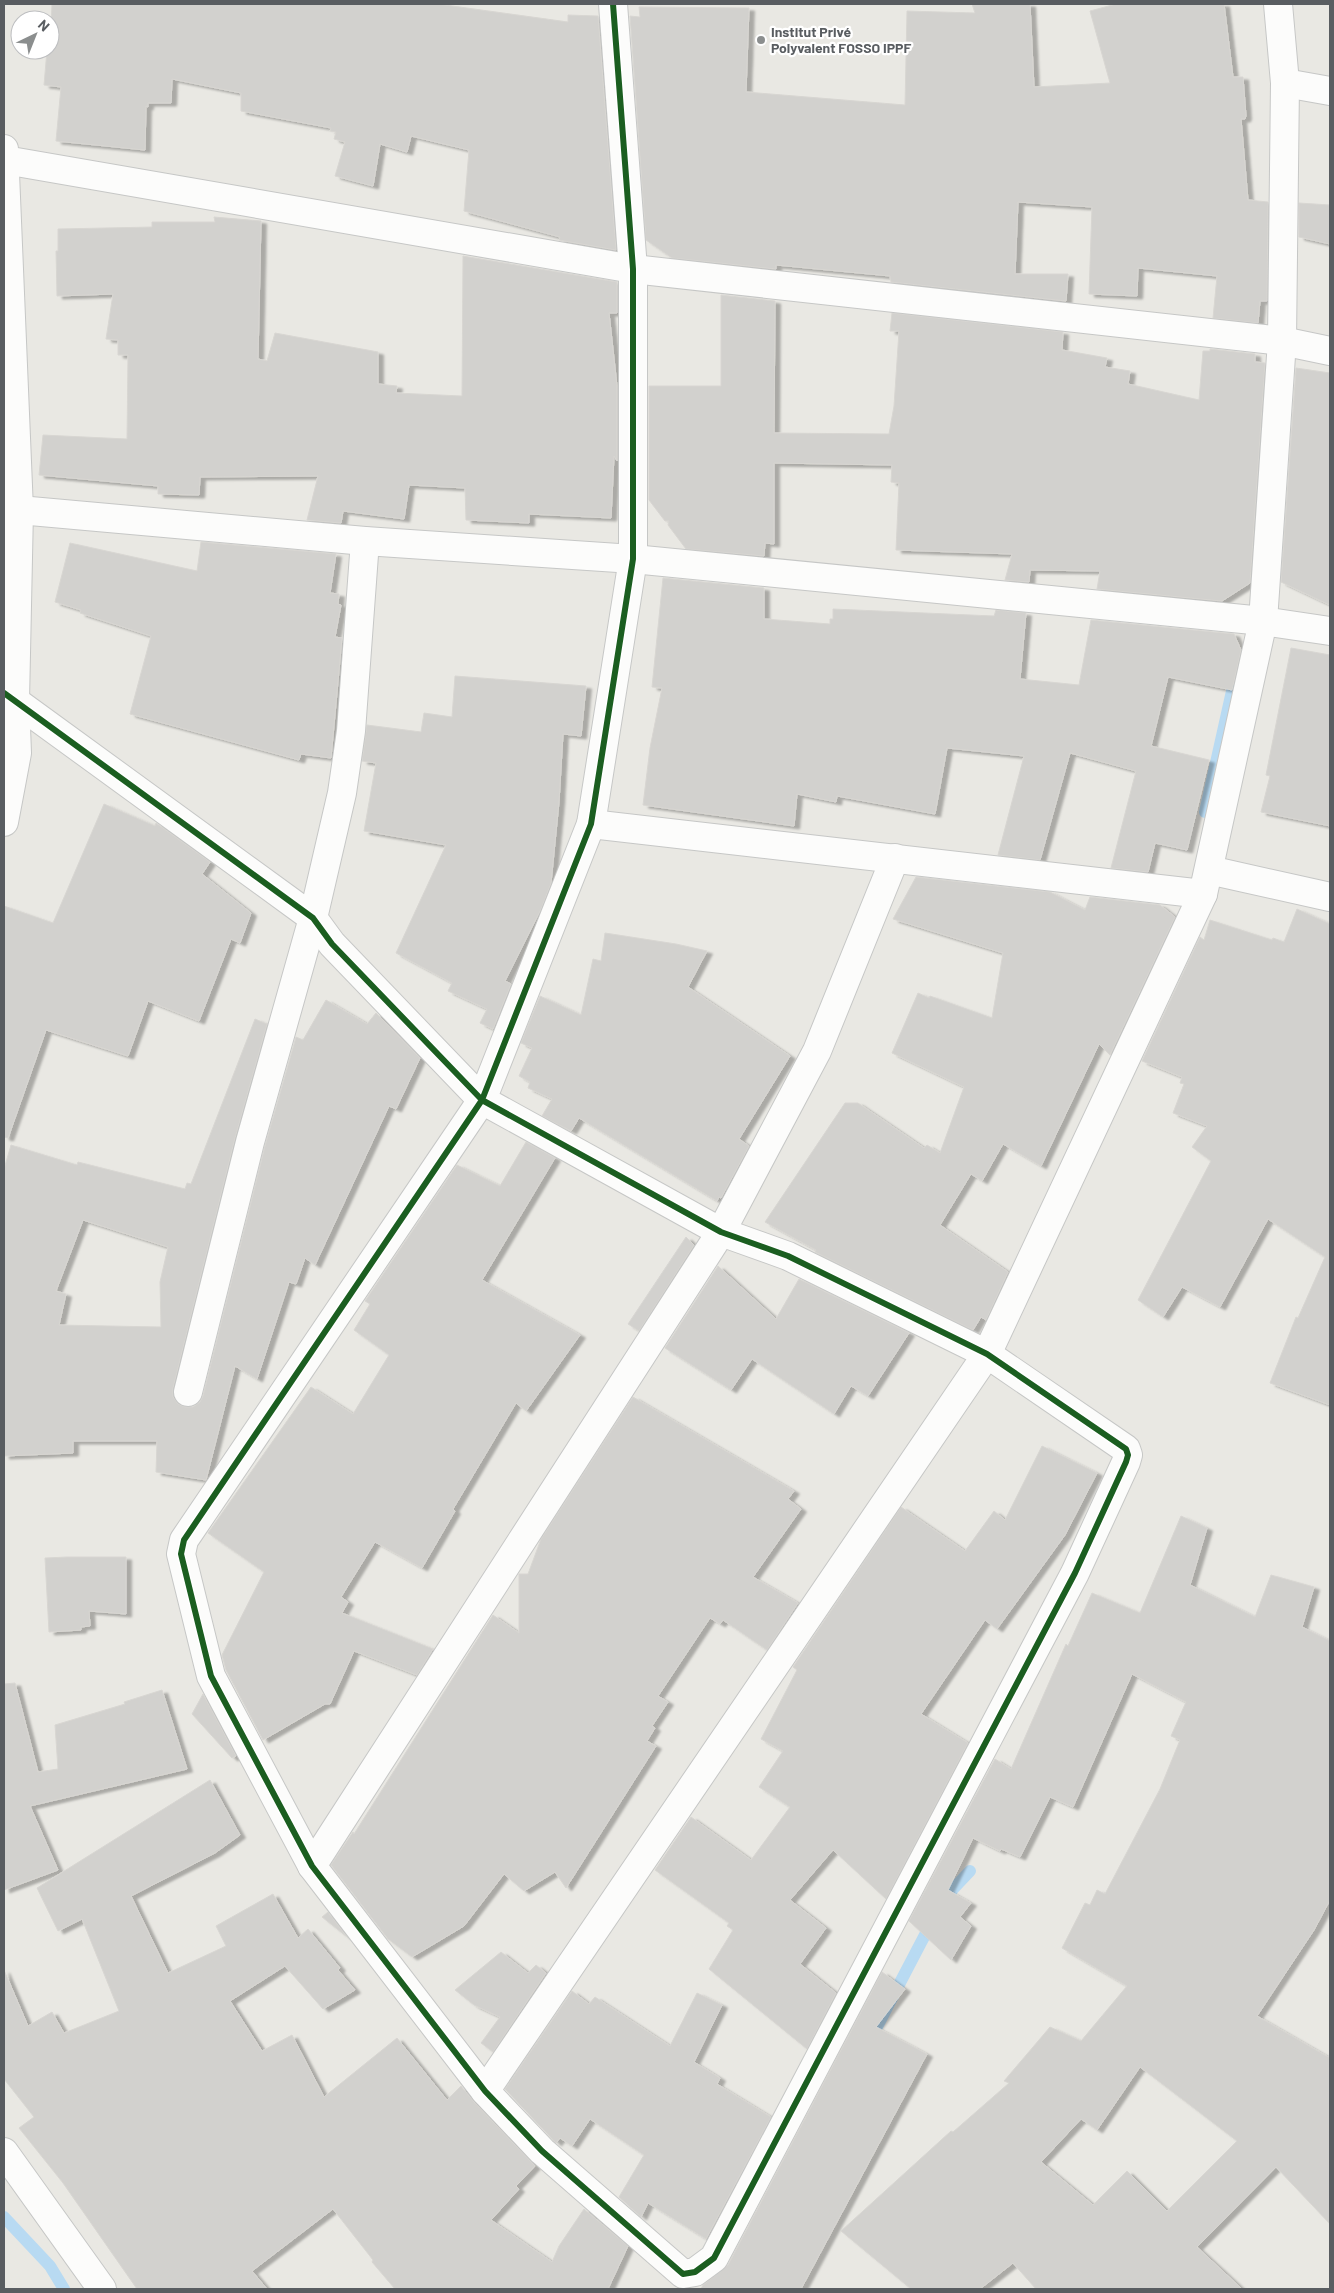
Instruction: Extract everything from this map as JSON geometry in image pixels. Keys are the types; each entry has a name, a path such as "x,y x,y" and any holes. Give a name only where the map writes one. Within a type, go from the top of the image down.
{"street":[{"path":"10,697 313,918 332,944 482,1100 721,1232 788,1256 987,1354 1126,1449 1128,1455 1126,1462 1075,1573 714,2258 695,2272 683,2274 542,2150 485,2091 312,1866 210,1676 181,1554 184,1540 482,1100 591,824 633,560 633,269 613,4"},
{"path":"485,2091 987,1354 1206,882 1263,621 1282,341 1285,83 1278,4"},
{"path":"1285,83 1330,91"},
{"path":"4,822 17,753 10,697 18,510 8,330 4,154 633,269 1282,341 1330,351"},
{"path":"18,510 365,541 633,560 1263,621 1330,631"},
{"path":"188,1392 250,1142 313,918 342,792 351,731 365,541"},
{"path":"591,824 895,858 1206,882 1330,897"},
{"path":"312,1866 721,1232 817,1051 895,858"},
{"path":"4,2152 102,2289"}],"building":[{"path":"52,4 438,4 568,22 568,15 598,16 616,250 559,240 560,237 464,211 469,150 411,136 407,152 380,144 373,186 335,176 345,142 334,139 336,132 330,131 331,128 241,111 241,93 172,79 171,103 148,103 148,107 146,106 145,150 56,141 61,87 44,85 46,60 60,60 60,10 52,10"},
{"path":"972,4 1030,4 1034,87 1110,83 1090,11 1116,4 1224,4 1233,77 1243,77 1246,116 1245,119 1241,119 1248,200 1268,202 1267,301 1260,301 1258,323 1213,318 1217,276 1138,268 1137,296 1089,294 1092,207 1018,202 1015,274 1068,274 1066,301 891,282 890,276 776,265 776,269 672,258 646,240 630,16 640,17 639,7 749,8 746,92 905,105 907,11 975,13"},
{"path":"1299,203 1330,205 1330,244 1299,237"},
{"path":"214,217 261,221 258,359 267,361 275,333 378,352 378,384 397,386 396,393 462,396 463,256 617,282 617,313 609,313 617,386 617,461 614,456 611,518 529,514 529,523 466,520 465,488 409,485 404,519 343,511 341,523 307,520 318,476 200,477 199,495 158,494 158,486 39,475 43,435 127,439 128,355 118,355 118,340 106,339 113,294 57,296 56,251 58,251 58,229 152,227 152,222 215,222"},
{"path":"721,295 775,301 774,433 889,434 894,406 899,331 890,331 892,313 1063,332 1062,350 1107,358 1105,367 1130,371 1128,384 1199,400 1203,351 1210,351 1210,349 1255,354 1255,362 1265,363 1250,583 1222,601 1097,589 1100,571 1030,570 1029,582 1005,580 1012,554 896,550 899,483 891,482 892,465 774,463 774,544 765,543 764,556 686,549 668,525 669,521 665,521 649,500 649,386 721,386"},
{"path":"1296,368 1330,373 1330,605 1281,582"},
{"path":"201,542 336,554 330,593 339,594 338,604 341,605 335,637 342,638 331,758 301,754 299,760 130,714 151,636 80,613 81,610 55,602 70,543 197,571"},
{"path":"663,578 764,588 764,619 830,624 830,619 833,619 833,609 994,616 996,610 1026,613 1020,679 1079,685 1091,620 1234,634 1241,650 1232,690 1168,677 1151,746 1209,760 1187,850 1155,843 1148,872 1111,868 1136,771 1070,753 1040,860 998,855 1024,756 947,748 935,814 837,796 836,802 797,794 794,826 643,805 650,748 662,688 652,687"},
{"path":"1291,648 1330,655 1330,826 1261,812 1270,776 1266,775"},
{"path":"455,676 586,686 581,736 563,734 551,883 541,909 505,981 511,984 493,1029 480,1023 487,1009 448,991 452,983 396,953 446,845 364,831 376,763 362,761 367,725 421,732 424,713 452,717"},
{"path":"104,804 155,826 156,823 210,862 202,874 251,913 240,943 231,939 199,1021 148,1001 128,1056 46,1030 8,1138 4,1137 4,906 53,923"},
{"path":"916,877 1050,892 1085,910 1090,897 1160,905 1175,917 1110,1055 1099,1044 1041,1166 1003,1144 982,1181 971,1174 940,1225 1008,1272 986,1320 981,1317 973,1330 815,1252 816,1250 765,1222 845,1103 858,1103 924,1148 927,1145 940,1153 964,1087 892,1053 918,993 992,1018 1003,953 893,919"},
{"path":"1297,909 1330,924 1330,1405 1270,1383 1296,1317 1298,1318 1325,1257 1268,1219 1220,1307 1182,1287 1163,1317 1138,1300 1211,1161 1192,1147 1207,1126 1173,1113 1184,1084 1180,1083 1182,1077 1142,1061 1200,937 1204,940 1210,920 1272,940 1273,938 1284,942"},
{"path":"605,933 676,944 707,951 688,987 790,1056 739,1139 749,1146 721,1198 719,1197 717,1201 579,1118 571,1131 542,1116 552,1099 528,1088 530,1082 519,1076 532,1048 521,1043 540,996 581,1015 593,959 601,961"},
{"path":"326,1000 367,1024 376,1013 420,1058 396,1109 389,1106 315,1265 305,1258 296,1284 289,1282 257,1379 235,1366 206,1480 156,1472 157,1441 73,1441 73,1453 4,1456 4,1169 11,1145 77,1165 78,1162 185,1189 187,1183 191,1184 255,1019 267,1024 235,1138 173,1388 173,1397 178,1404 185,1407 193,1407 200,1402 203,1396 265,1146 296,1037 303,1040","holes":["83,1220 168,1247 160,1282 161,1327 59,1325 66,1294 56,1291"]},
{"path":"526,1142 555,1158 482,1280 580,1335 526,1411 516,1403 453,1509 455,1511 422,1568 375,1542 341,1597 348,1602 342,1613 433,1649 417,1675 354,1651 330,1704 325,1704 263,1740 226,1670 222,1655 264,1572 208,1533 311,1387 353,1414 389,1355 354,1330 370,1304 365,1301 457,1165 500,1186"},
{"path":"686,1237 694,1245 639,1331 628,1324"},
{"path":"718,1266 776,1319 799,1279 909,1333 868,1396 851,1386 834,1414 752,1359 731,1390 665,1348"},
{"path":"633,1397 794,1491 788,1499 801,1509 753,1577 798,1603 767,1650 723,1620 720,1624 710,1618 658,1696 668,1702 652,1726 655,1728 647,1741 656,1746 566,1888 555,1872 524,1891 504,1874 464,1926 412,1957 388,1939 331,1865 353,1832 354,1834 493,1615 519,1633 519,1574 528,1574 541,1539"},
{"path":"1042,1446 1097,1473 1065,1535 997,1629 985,1620 921,1714 968,1743 886,1899 833,1850 790,1900 826,1928 800,1964 836,1993 807,2049 709,1969 733,1930 727,1926 729,1923 655,1870 691,1817 751,1860 790,1807 759,1787 783,1751 761,1739 797,1670 793,1667 901,1507 965,1551 994,1511 1005,1520"},
{"path":"1181,1516 1207,1528 1190,1585 1255,1617 1271,1575 1314,1587 1302,1627 1330,1641 1330,1900 1314,1930 1257,2016 1330,2058 1330,2224 1276,2167 1197,2247 1242,2289 1036,2289 1013,2263 980,2289 911,2289 841,2231 951,2131 953,2132 1009,2083 1004,2081 1050,2027 1081,2041 1127,1986 1062,1948 1085,1903 1090,1905 1097,1890 1105,1894 1160,1789 1180,1740 1171,1736 1186,1702 1132,1674 1073,1807 1050,1797 1020,1857 1001,1849 1000,1851 973,1838 948,1890 971,1903 960,1917 971,1926 951,1960 909,1921 995,1759 1011,1769 1066,1644 1068,1646 1092,1593 1140,1613","holes":["1140,2067 1237,2141 1167,2211 1127,2171 1093,2205 1041,2162 1081,2119 1097,2130"]},
{"path":"126,1557 126,1614 89,1611 90,1626 81,1627 81,1630 49,1632 45,1558"},
{"path":"15,1683 38,1772 58,1769 55,1725 125,1704 124,1702 162,1690 187,1769 30,1806 58,1870 4,1890 4,1684"},
{"path":"203,1694 236,1756 232,1758 192,1714"},
{"path":"210,1780 240,1835 215,1853 131,1896 168,1973 226,1946 216,1926 273,1894 298,1938 308,1929 340,1968 338,1970 355,1990 323,2009 285,1966 230,2001 262,2051 292,2035 324,2097 397,2038 447,2100 461,2086 535,2166 516,2186 519,2189 491,2220 552,2262 559,2246 584,2209 628,2246 608,2289 395,2289 372,2262 373,2260 333,2209 252,2271 267,2289 137,2289 63,2183 19,2128 34,2117 4,2079 4,1970 28,2026 52,2012 64,2033 119,2011 82,1919 58,1931 37,1888"},
{"path":"328,1912 347,1937 322,1917"},
{"path":"501,1952 528,1973 536,1965 546,1973 493,2052 481,2043 500,2017 474,2005 455,1990"},
{"path":"882,1972 905,1989 876,2027 927,2054 801,2289 701,2289 703,2285 728,2265"},
{"path":"572,1991 589,2004 595,1997 670,2046 697,1993 722,2005 694,2062 720,2078 717,2084 771,2117 706,2239 648,2203 641,2217 619,2197 644,2155 590,2119 572,2146 560,2138 556,2143 505,2089"}],"waterway":[{"path":"1205,812 1232,691"},
{"path":"869,2042 938,1910 953,1889 970,1871"},
{"path":"4,2217 50,2266 64,2289"}],"cycle path":[{"path":"4,693 313,918 332,944 482,1100 721,1232 788,1256 987,1354 1126,1449 1128,1455 1126,1462 1075,1573 714,2258 695,2272 683,2274 542,2151 485,2091 312,1866 211,1676 181,1554 184,1540 482,1100 591,824 633,559 633,269 613,4"}],"place":[{"name":"Institut Privé Polyvalent FOSSO IPPF","path":"761,40"}]}
